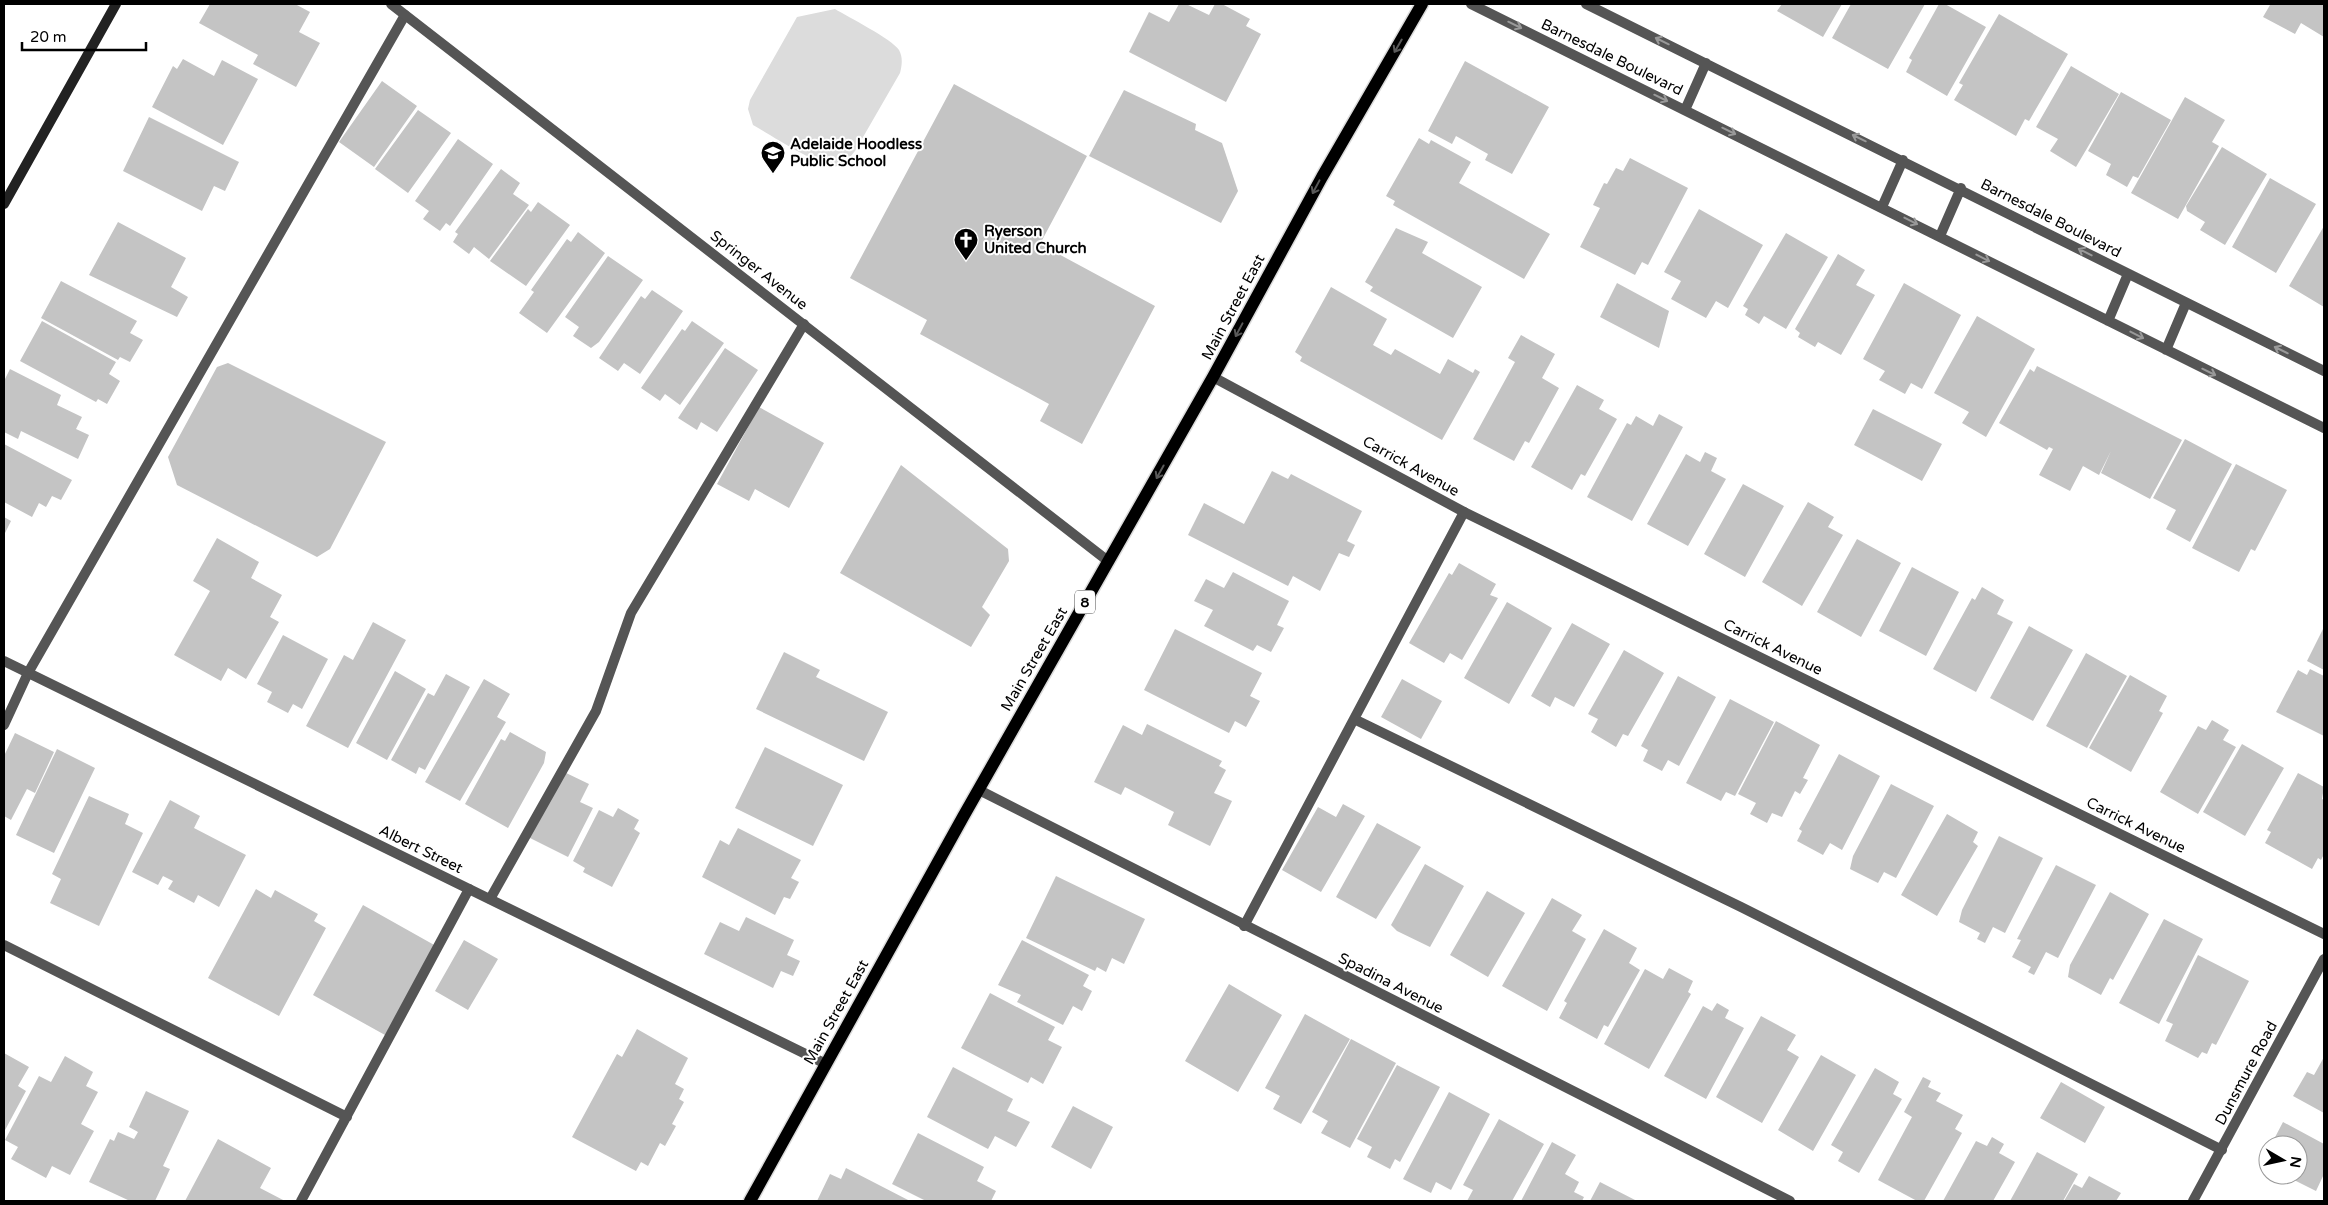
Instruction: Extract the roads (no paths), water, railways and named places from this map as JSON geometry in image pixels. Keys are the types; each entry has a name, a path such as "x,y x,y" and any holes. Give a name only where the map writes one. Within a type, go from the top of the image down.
{"main road":[{"name":"Main Street East","path":"750,1201 979,790 1213,377 1322,178 1422,4"}],"street":[{"path":"4,204 116,4"},
{"name":"Springer Avenue","path":"391,4 1108,561"},
{"name":"Barnesdale Boulevard","path":"1472,4 1882,206 2166,350 2324,426"},
{"name":"Barnesdale Boulevard","path":"1586,4 1961,188 2128,274 2324,371"},
{"path":"4,725 28,674 405,15"},
{"name":"Barnesdale Boulevard","path":"1685,110 1706,63"},
{"path":"1882,206 1903,160"},
{"name":"Barnesdale Boulevard","path":"1940,236 1961,188"},
{"name":"Barnesdale Boulevard","path":"2108,321 2128,274"},
{"path":"2166,350 2186,303"},
{"path":"490,899 596,711 631,613 804,324"},
{"name":"Carrick Avenue","path":"1213,377 1464,512 2324,934"},
{"path":"1244,926 1464,512"},
{"name":"Albert Street","path":"4,661 826,1064"},
{"path":"1354,719 1742,907 2222,1150"},
{"name":"Spadina Avenue","path":"979,790 1244,926 1790,1201"},
{"path":"301,1201 469,889"},
{"path":"4,945 346,1117"},
{"name":"Dunsmure Road","path":"2193,1201 2324,959"}],"place":[{"name":"Adelaide Hoodless Public School","path":"773,174"},
{"name":"Ryerson United Church","path":"966,261"}]}
